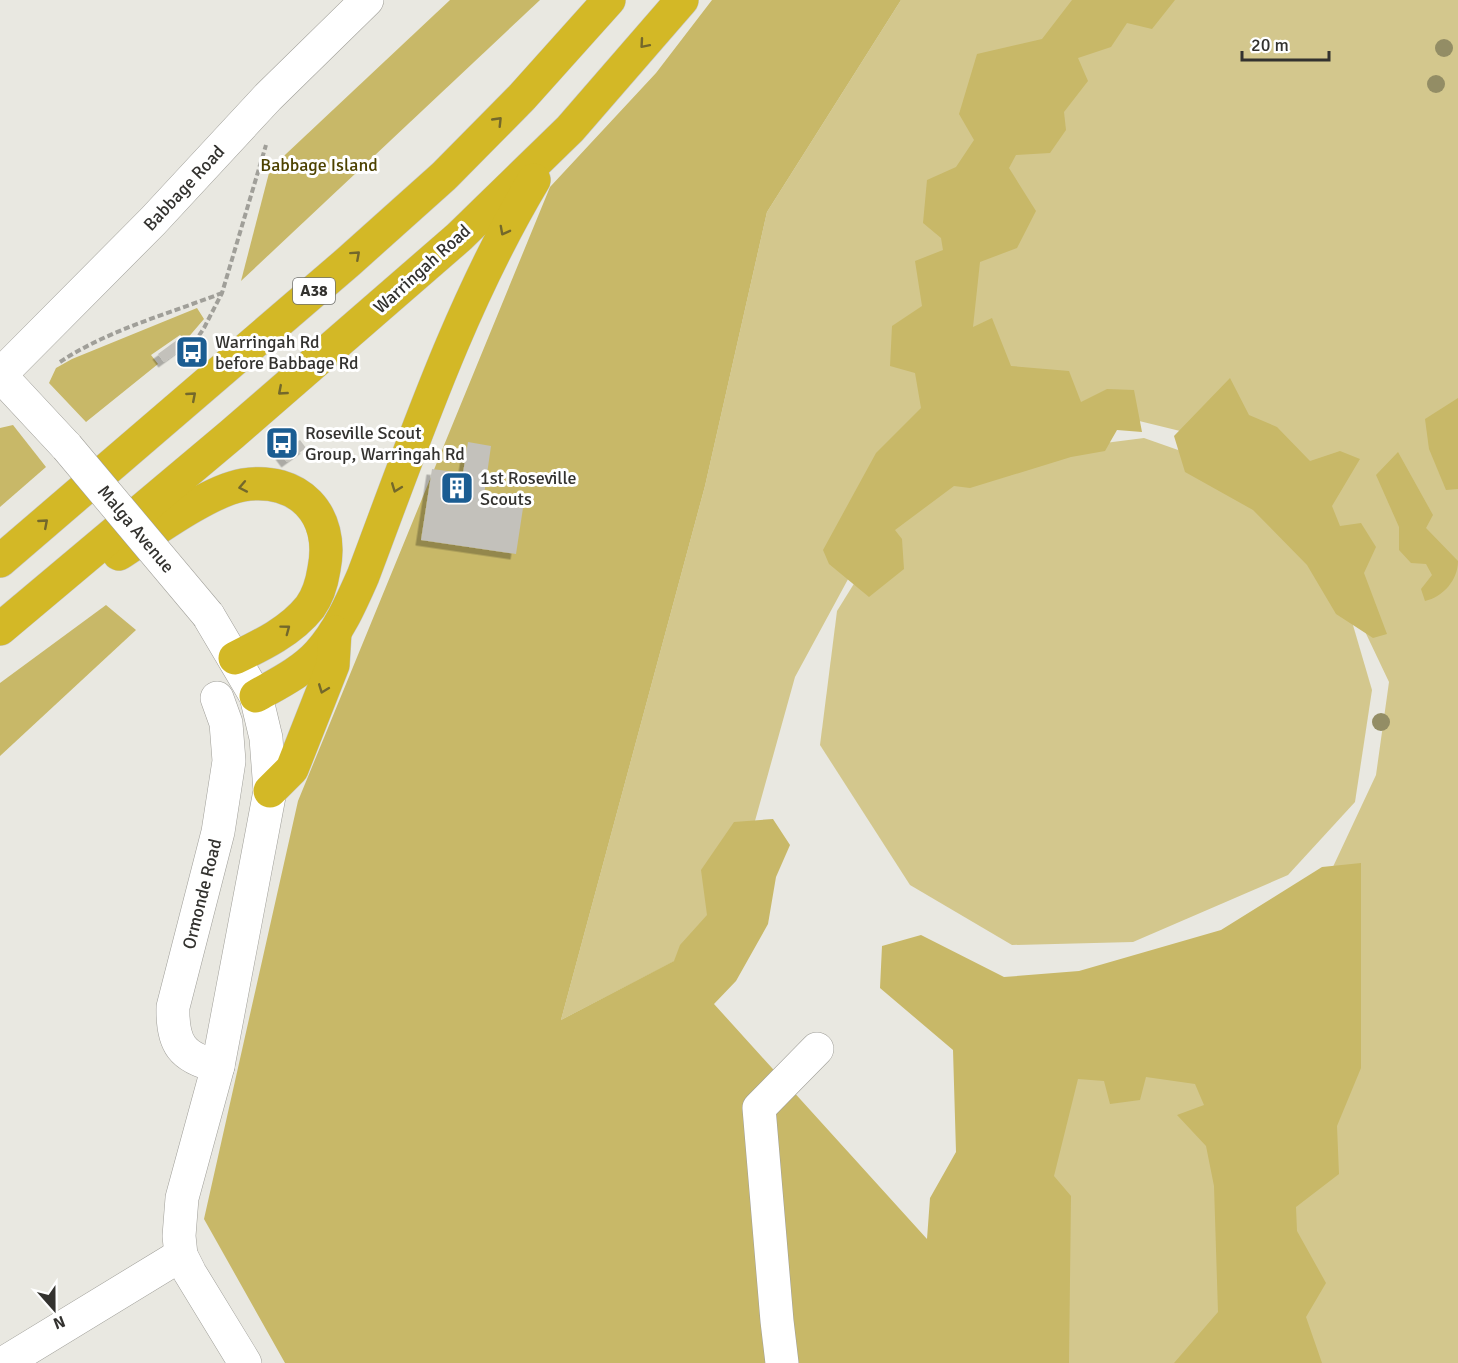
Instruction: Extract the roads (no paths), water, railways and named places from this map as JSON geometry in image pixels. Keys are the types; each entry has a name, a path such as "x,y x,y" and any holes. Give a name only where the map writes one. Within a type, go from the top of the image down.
{"highway":[{"name":"A38","path":"0,561 348,262 444,176 522,97 609,0"},
{"name":"Warringah Road","path":"4,626 231,435 459,237 570,129 682,0"},
{"path":"256,696 289,677 317,655 335,632 363,576 446,358 472,297 508,224 536,177 570,129"},
{"path":"4,626 221,492 242,485 261,484 299,495 319,515 327,542 323,575 311,606 297,621 279,635 235,658"},
{"path":"270,790 292,769 333,665 335,632"}],"street":[{"name":"Babbage Road","path":"0,375 153,221 268,97 367,0"},
{"name":"Malga Avenue","path":"0,375 67,447 208,615 256,696"},
{"path":"245,1363 181,1255 179,1236 182,1198 218,1066 270,790 266,738 256,696"},
{"name":"Ormonde Road","path":"217,698 226,723 229,760 218,832 173,1007 173,1023 176,1038 182,1049 192,1058 218,1066"},
{"path":"782,1363 759,1108 817,1049"},
{"path":"4,1363 181,1255"}],"place":[{"name":"Warringah Rd before Babbage Rd","path":"192,352"},
{"name":"Roseville Scout Group, Warringah Rd","path":"282,443"},
{"name":"1st Roseville Scouts","path":"457,488"}],"park label":[{"name":"Babbage Island","path":"319,165"}]}
